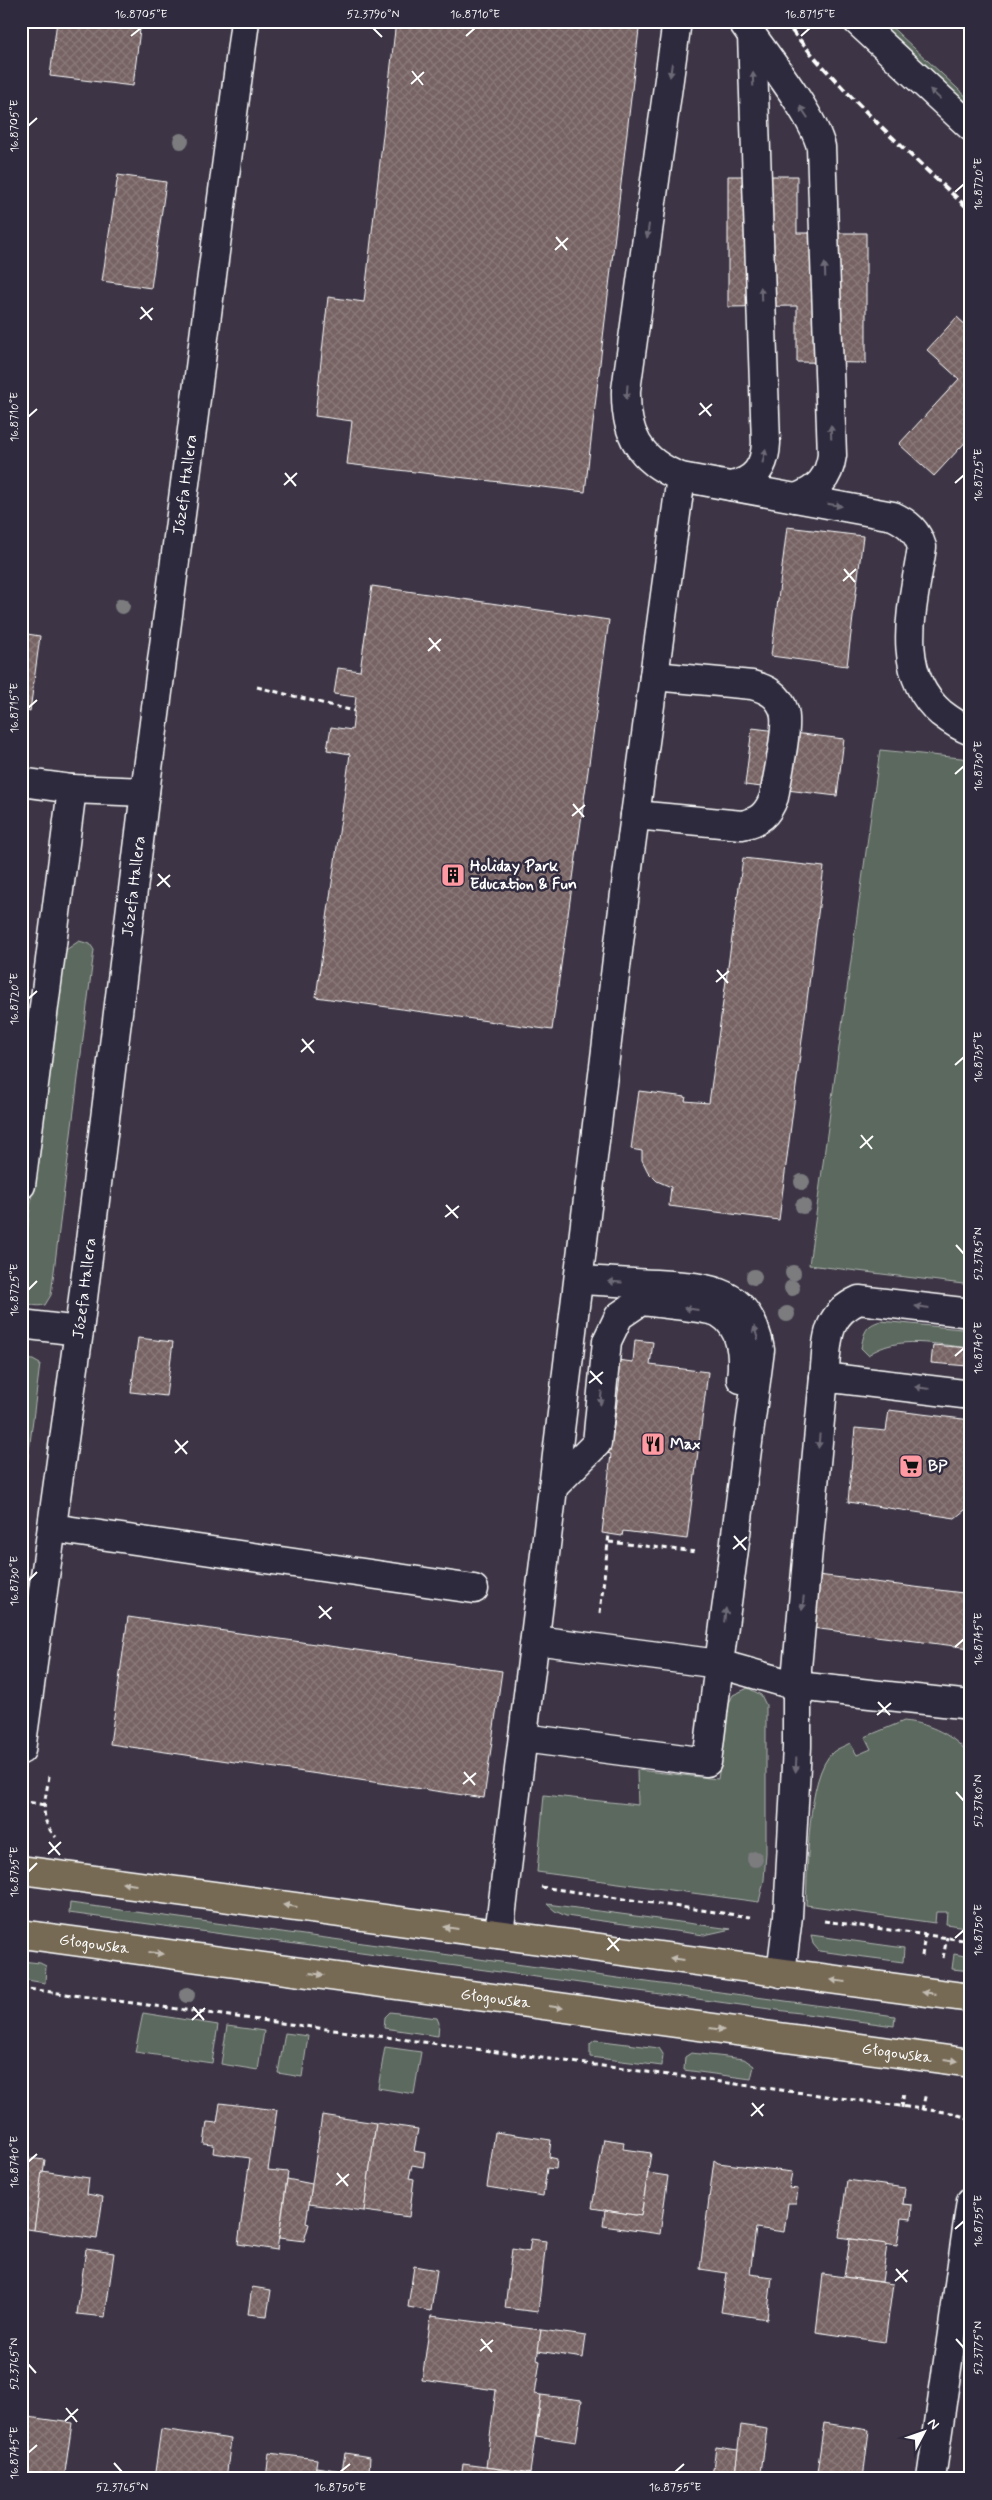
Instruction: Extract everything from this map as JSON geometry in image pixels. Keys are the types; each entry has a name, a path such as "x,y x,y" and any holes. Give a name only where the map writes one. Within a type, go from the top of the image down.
{"main road":[{"path":"21,1870 971,1998"},
{"name":"Głogowska","path":"21,1934 971,2063"}],"street":[{"name":"Józefa Hallera","path":"21,1750 79,1330 145,792 245,21"},
{"path":"677,21 626,390 626,411 631,432 642,451 667,471 681,477 893,516 912,528 919,537 922,547 909,642 915,677 923,693 935,708 950,720 971,731"},
{"path":"857,21 971,128"},
{"path":"731,486 746,481 759,471 764,462 766,442 747,28"},
{"path":"747,28 805,113 818,137 821,147 832,456 827,475 821,484 809,493 796,498"},
{"path":"499,1934 636,815 681,477"},
{"path":"636,815 742,825 752,823 762,817 770,808 774,797 785,725 785,712 778,698 767,689 752,684 654,676"},
{"path":"21,782 72,789 145,792"},
{"path":"21,1185 72,789"},
{"path":"523,1738 707,1762 760,1350 757,1330 747,1314 733,1300 704,1287 578,1280"},
{"path":"781,1973 788,1916 797,1757 797,1686 824,1377 830,1331 835,1318 844,1306 859,1300 971,1313"},
{"path":"554,1487 597,1443 607,1341 619,1316 641,1301 718,1312 735,1328 744,1358 737,1412 748,1446"},
{"path":"21,1324 79,1330"},
{"path":"824,1377 971,1395"},
{"path":"52,1528 474,1589"},
{"path":"535,1640 719,1664 797,1686 971,1705"},
{"path":"931,2479 971,2201"}],"path":[{"path":"958,21 971,32"},
{"path":"258,687 354,711"},
{"path":"596,1648 609,1534"},
{"path":"21,1801 45,1804"},
{"path":"21,1988 952,2113 971,2119"}],"green space":[{"path":"876,21 885,21 971,101 971,110"},
{"path":"880,750 971,759 971,1285 809,1265"},
{"path":"79,941 90,944 94,950 51,1295 45,1305 35,1306 21,1298 21,1278 63,952"},
{"path":"881,1321 971,1330 971,1348 918,1342 892,1345 868,1355 861,1348 864,1334 868,1327"},
{"path":"21,1359 33,1360 40,1364 21,1514"},
{"path":"748,1688 761,1695 766,1705 766,1853 764,1880 759,1902 537,1872 544,1795 638,1805 637,1770 718,1779 729,1703 733,1695"},
{"path":"904,1721 932,1728 949,1736 971,1756 971,1928 946,1924 947,1912 936,1912 935,1923 806,1905 810,1824 813,1801 824,1764 833,1752 850,1743 857,1755 871,1749 865,1737"},
{"path":"70,1903 895,2016 894,2026 69,1913"},
{"path":"547,1904 731,1929 704,1935 566,1916 555,1911"},
{"path":"811,1935 904,1948 903,1962 819,1951 813,1944"},
{"path":"954,1954 971,1957 971,1971 952,1969"},
{"path":"21,1961 40,1963 46,1966 45,1983 21,1979"},
{"path":"390,2012 437,2018 439,2023 438,2036 384,2028 385,2017"},
{"path":"143,2013 218,2025 212,2063 135,2052"},
{"path":"227,2026 264,2031 258,2070 221,2064"},
{"path":"285,2033 308,2036 302,2077 278,2073"},
{"path":"595,2040 659,2048 663,2054 662,2066 590,2057 590,2044"},
{"path":"385,2047 421,2052 414,2094 378,2088"},
{"path":"691,2053 744,2059 754,2066 751,2079 684,2070 685,2057"}],"building":[{"path":"57,21 141,21 133,86 50,76"},
{"path":"396,21 640,21 585,492 347,464 352,421 315,416 328,297 364,302"},
{"path":"118,175 166,182 151,288 102,281"},
{"path":"728,176 797,176 797,233 866,233 866,363 797,362 797,306 728,307"},
{"path":"957,317 971,330 971,436 934,476 899,444 959,379 927,350"},
{"path":"21,441 30,506 21,507"},
{"path":"787,527 863,536 847,666 771,656"},
{"name":"Holiday Park Education & Fun","path":"372,586 609,620 552,1030 316,997 350,754 327,750 331,727 352,730 356,697 334,694 338,668 360,671"},
{"path":"21,633 40,636 30,711 21,709"},
{"path":"752,728 844,739 837,796 745,785"},
{"path":"743,858 824,867 779,1220 669,1206 671,1187 657,1181 648,1172 642,1160 642,1151 631,1149 639,1091 686,1097 685,1101 709,1103"},
{"path":"138,1338 173,1342 166,1396 131,1392"},
{"name":"Max","path":"635,1340 653,1342 650,1365 708,1372 687,1539 623,1531 622,1536 602,1533 611,1454 607,1453 609,1434 613,1434 620,1377 616,1375 617,1360 633,1362"},
{"path":"933,1345 969,1348 968,1366 931,1363"},
{"name":"BP","path":"889,1410 971,1420 971,1505 955,1518 848,1502 855,1428 886,1431"},
{"path":"818,1575 971,1594 971,1648 812,1628"},
{"path":"128,1617 502,1671 484,1798 110,1744"},
{"path":"220,2103 277,2110 268,2170 288,2172 277,2250 238,2244 250,2158 213,2153 214,2145 204,2144 207,2122 217,2123"},
{"path":"322,2115 376,2123 364,2211 309,2204"},
{"path":"376,2123 418,2129 414,2151 425,2153 423,2167 412,2165 409,2178 414,2179 409,2217 364,2211"},
{"path":"495,2132 551,2140 549,2157 557,2159 556,2169 547,2168 543,2196 487,2187"},
{"path":"604,2139 624,2142 623,2149 651,2153 641,2216 592,2208"},
{"path":"27,2158 45,2160 34,2230 21,2228 21,2171 26,2172"},
{"path":"714,2160 718,2163 792,2172 789,2188 798,2189 796,2203 788,2203 784,2232 756,2228 750,2274 772,2277 767,2319 721,2312 727,2273 700,2269"},
{"path":"42,2171 89,2178 87,2194 103,2197 97,2239 34,2230"},
{"path":"648,2173 668,2176 660,2234 603,2226 605,2210 641,2216"},
{"path":"287,2179 312,2184 306,2223 309,2224 304,2241 279,2238"},
{"path":"847,2180 905,2188 903,2204 912,2205 911,2219 901,2218 897,2246 839,2237"},
{"path":"531,2239 546,2241 538,2312 505,2308 512,2249 529,2252"},
{"path":"850,2239 887,2244 882,2282 844,2277"},
{"path":"86,2249 114,2253 105,2317 77,2314"},
{"path":"414,2266 437,2270 431,2311 408,2307"},
{"path":"823,2274 893,2284 885,2342 816,2332"},
{"path":"252,2287 271,2290 267,2316 248,2314"},
{"path":"431,2316 541,2330 537,2360 540,2361 535,2394 541,2395 530,2473 486,2467 496,2390 422,2380"},
{"path":"541,2330 586,2336 583,2358 538,2351"},
{"path":"541,2395 582,2400 576,2442 536,2436"},
{"path":"21,2416 72,2423 64,2479 21,2479"},
{"path":"824,2423 869,2430 863,2479 816,2479"},
{"path":"741,2425 767,2429 760,2479 734,2479"},
{"path":"161,2429 231,2439 226,2479 154,2479"},
{"path":"716,2447 738,2450 734,2479 712,2476"},
{"path":"269,2453 317,2459 314,2479 266,2479"},
{"path":"345,2453 370,2457 369,2472 390,2475 390,2479 314,2479 316,2467 342,2471"},
{"path":"463,2464 530,2473 529,2479 461,2479"}],"railway":[{"path":"784,21 850,96 971,211"}],"place":[{"name":"Holiday Park Education & Fun","path":"453,875"},
{"name":"Max","path":"653,1444"},
{"name":"BP","path":"911,1466"}]}
